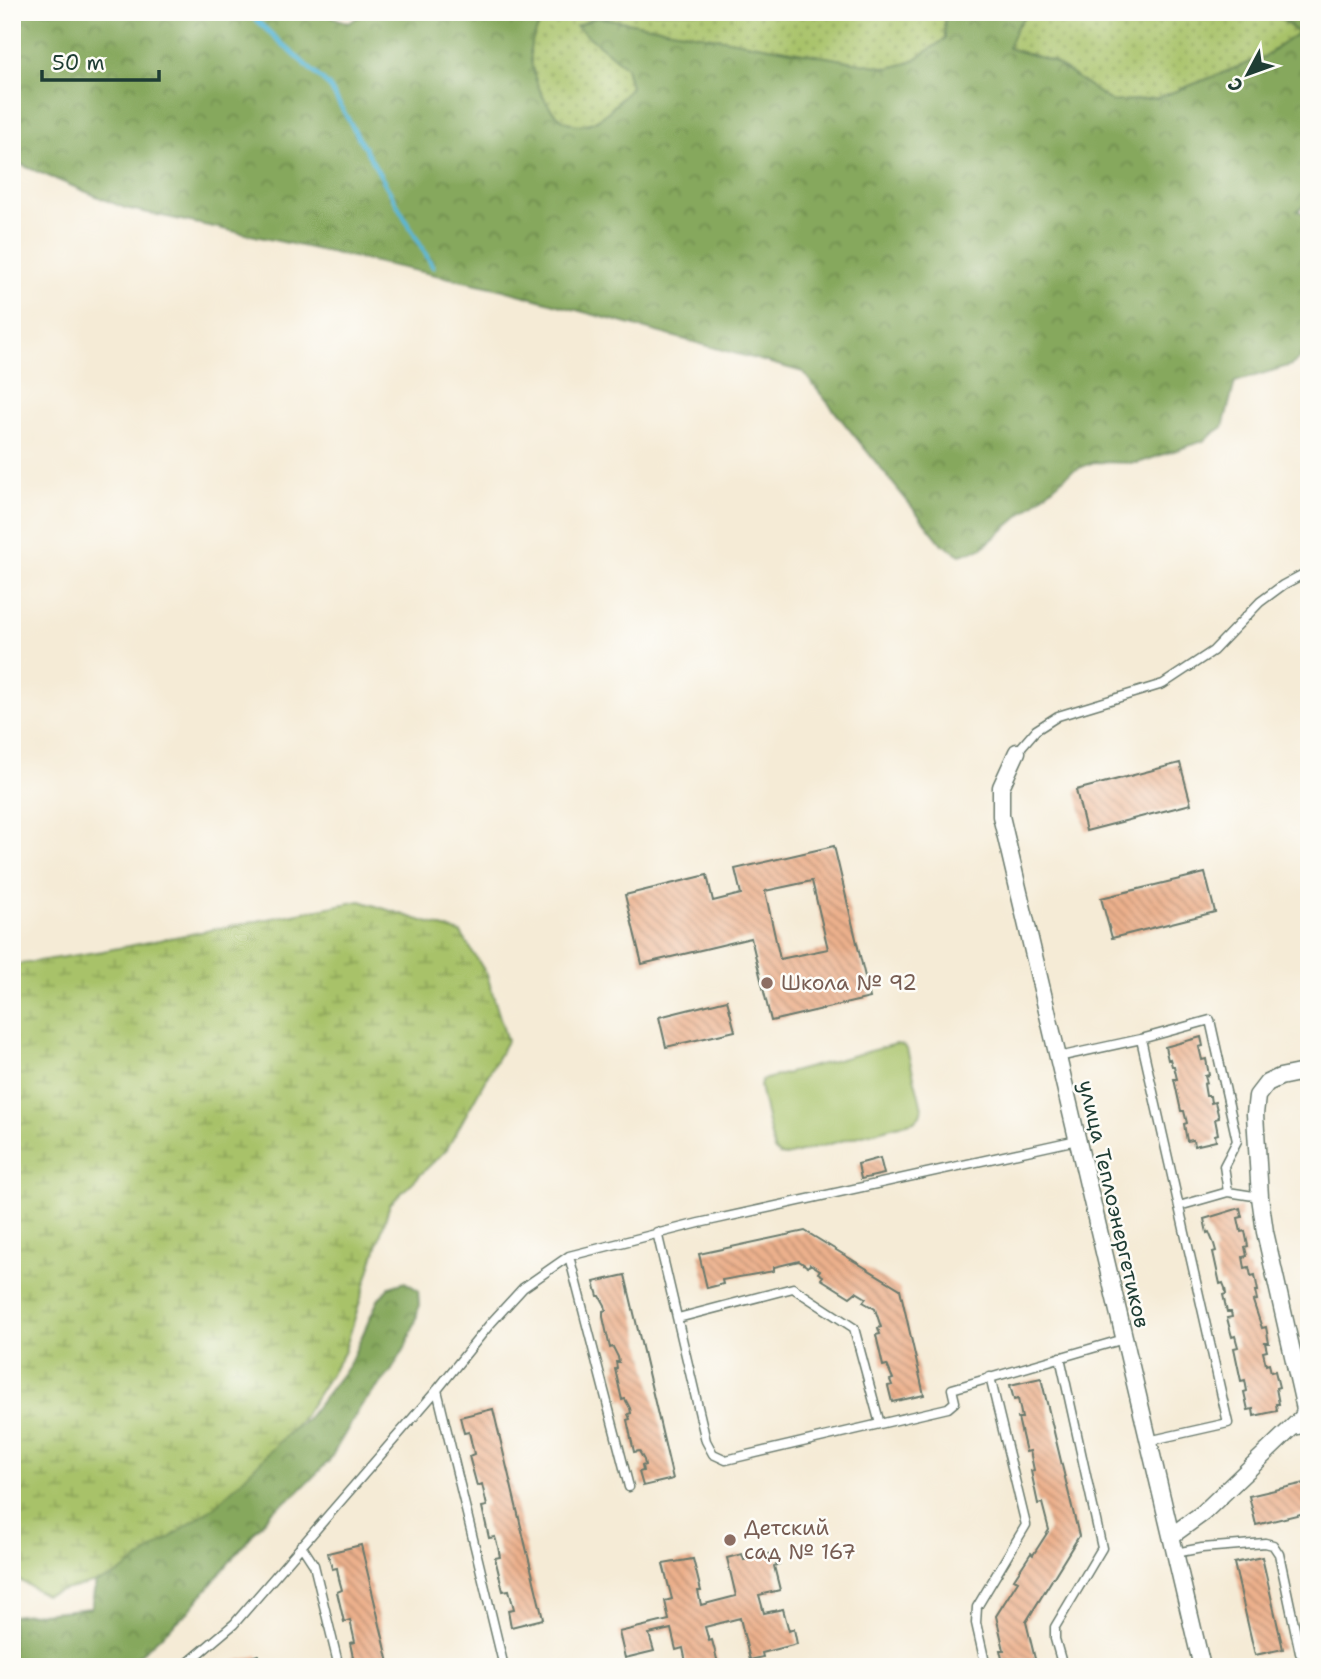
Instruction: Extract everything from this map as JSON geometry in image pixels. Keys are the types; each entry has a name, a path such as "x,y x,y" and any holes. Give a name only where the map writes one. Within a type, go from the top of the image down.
{"street":[{"name":"улица Теплоэнергетиков","path":"1017,752 1001,786 1001,816 1202,1667"},
{"path":"1171,1536 1203,1513 1303,1417 1306,1409 1265,1232 1260,1198 1255,1114 1257,1096 1268,1083 1280,1077 1309,1071"}],"lane":[{"path":"1017,752 1036,730 1058,716 1163,684 1213,651 1260,602 1283,584 1309,571"},
{"path":"1058,1057 1141,1039 1210,1020 1237,1141 1224,1166 1228,1192"},
{"path":"1141,1039 1228,1423 1148,1441"},
{"path":"183,1667 234,1624 436,1390 489,1324 523,1288 569,1255 1077,1140"},
{"path":"1179,1206 1228,1192 1260,1198"},
{"path":"657,1233 706,1441 713,1454 726,1460 948,1408 955,1402 952,1389 1124,1339"},
{"path":"569,1255 629,1487"},
{"path":"678,1318 793,1288 854,1328 880,1424"},
{"path":"1060,1357 1102,1548 1055,1627 1055,1639 1063,1667"},
{"path":"986,1667 976,1623 977,1607 1026,1525 990,1377"},
{"path":"436,1390 504,1667"},
{"path":"1286,1432 1309,1428"},
{"path":"1175,1553 1265,1543 1273,1545 1279,1554 1300,1653"},
{"path":"301,1545 314,1565 339,1667"}],"green space":[{"path":"12,12 319,12 349,23 365,12 532,12 539,25 530,50 531,61 543,97 559,117 580,125 602,117 631,87 626,67 576,26 597,17 889,68 911,62 945,39 944,12 1029,12 1017,26 1008,48 1052,61 1112,102 1158,98 1264,57 1298,33 1273,12 1309,12 1309,202 1297,211 1309,215 1309,353 1291,365 1235,382 1223,427 1203,441 1138,463 1094,462 1072,471 982,548 960,555 942,544 803,372 496,288 125,208 12,161"},
{"path":"532,12 944,12 945,39 911,62 889,68 597,17 577,26 626,67 631,87 602,117 580,125 559,117 543,97 531,61 532,41 539,25"},
{"path":"1029,12 1273,12 1298,33 1264,57 1158,98 1112,102 1052,61 1008,48 1017,26"},
{"path":"360,901 461,933 487,975 507,1041 447,1149 390,1204 344,1353 302,1419 218,1504 112,1578 45,1595 12,1576 12,965 103,951"},
{"path":"896,1044 907,1049 922,1108 914,1121 786,1156 779,1155 774,1150 760,1086 762,1080"},
{"path":"405,1282 418,1290 419,1305 405,1348 390,1373 361,1406 329,1461 296,1494 271,1512 188,1612 126,1667 12,1667 12,1616 91,1608 100,1560 158,1531 306,1420 349,1365 378,1300 389,1287"}],"building":[{"path":"1180,763 1191,804 1086,831 1076,790"},
{"path":"834,846 870,998 771,1021 751,938 642,964 625,895 707,875 713,901 741,894 735,869","holes":["812,881 828,949 780,959 765,891"]},
{"path":"1205,873 1215,912 1112,938 1101,898"},
{"path":"727,1000 735,1031 666,1047 659,1017"},
{"path":"1201,1037 1203,1046 1199,1047 1202,1060 1206,1059 1209,1075 1205,1076 1206,1096 1210,1096 1211,1103 1215,1102 1219,1118 1215,1119 1218,1134 1215,1135 1216,1141 1194,1146 1193,1140 1187,1141 1184,1124 1187,1123 1184,1111 1181,1111 1174,1066 1170,1059 1168,1060 1165,1047"},
{"path":"880,1158 884,1174 861,1179 858,1164"},
{"path":"1240,1208 1242,1217 1238,1218 1241,1232 1245,1231 1248,1246 1245,1247 1247,1256 1243,1257 1245,1268 1249,1267 1251,1276 1255,1275 1258,1291 1255,1291 1257,1300 1253,1301 1262,1328 1266,1327 1269,1343 1265,1343 1267,1351 1263,1352 1266,1365 1269,1364 1271,1372 1275,1371 1279,1387 1276,1388 1279,1404 1276,1404 1277,1411 1254,1416 1253,1409 1248,1410 1244,1392 1247,1391 1245,1380 1241,1381 1234,1348 1238,1347 1227,1318 1232,1317 1231,1312 1227,1312 1223,1295 1226,1294 1225,1288 1223,1283 1220,1284 1213,1252 1216,1251 1209,1232 1207,1233 1204,1219"},
{"path":"805,1231 900,1289 924,1395 892,1402 888,1386 892,1385 890,1380 893,1379 887,1365 883,1366 876,1335 880,1334 878,1328 881,1327 875,1309 863,1302 866,1298 856,1292 850,1297 821,1279 823,1276 818,1273 820,1270 810,1264 808,1267 799,1261 774,1267 774,1271 722,1280 723,1284 707,1288 699,1254"},
{"path":"625,1275 673,1479 643,1486 639,1472 643,1471 644,1460 639,1451 634,1452 627,1420 630,1419 630,1408 625,1399 622,1400 615,1369 616,1362 619,1362 618,1357 613,1347 610,1348 603,1317 605,1305 598,1296 594,1282"},
{"path":"1041,1378 1079,1536 1026,1622 1037,1667 1004,1667 1000,1650 1004,1650 996,1616 1018,1581 1014,1579 1049,1530 1042,1503 1038,1504 1030,1451 1026,1452 1018,1418 1022,1418 1018,1399 1014,1400 1010,1385"},
{"path":"493,1409 543,1619 511,1627 508,1610 514,1609 509,1590 503,1591 495,1558 500,1557 498,1547 495,1537 489,1538 482,1507 487,1506 482,1484 477,1486 469,1456 474,1454 469,1432 464,1433 460,1417"},
{"path":"1309,1482 1309,1512 1256,1525 1249,1496"},
{"path":"361,1545 390,1667 355,1667 350,1643 355,1642 350,1620 344,1622 337,1592 342,1590 337,1568 332,1569 328,1553"},
{"path":"776,1552 779,1564 774,1566 780,1590 759,1595 764,1613 783,1609 789,1631 794,1629 797,1644 762,1653 763,1657 750,1660 740,1618 705,1627 709,1641 712,1640 719,1667 687,1667 683,1648 676,1650 671,1629 649,1634 654,1651 625,1658 619,1632 669,1620 665,1601 672,1599 663,1564 693,1559 701,1591 698,1591 701,1605 736,1596 727,1558 742,1554 744,1560"},
{"path":"1262,1557 1283,1649 1255,1655 1234,1563"},
{"path":"258,1655 261,1667 233,1667 232,1662"}],"waterway":[{"path":"247,12 329,86 433,267"}],"place":[{"name":"Школа № 92","path":"767,983"},
{"name":"Детский сад № 167","path":"730,1540"}]}
